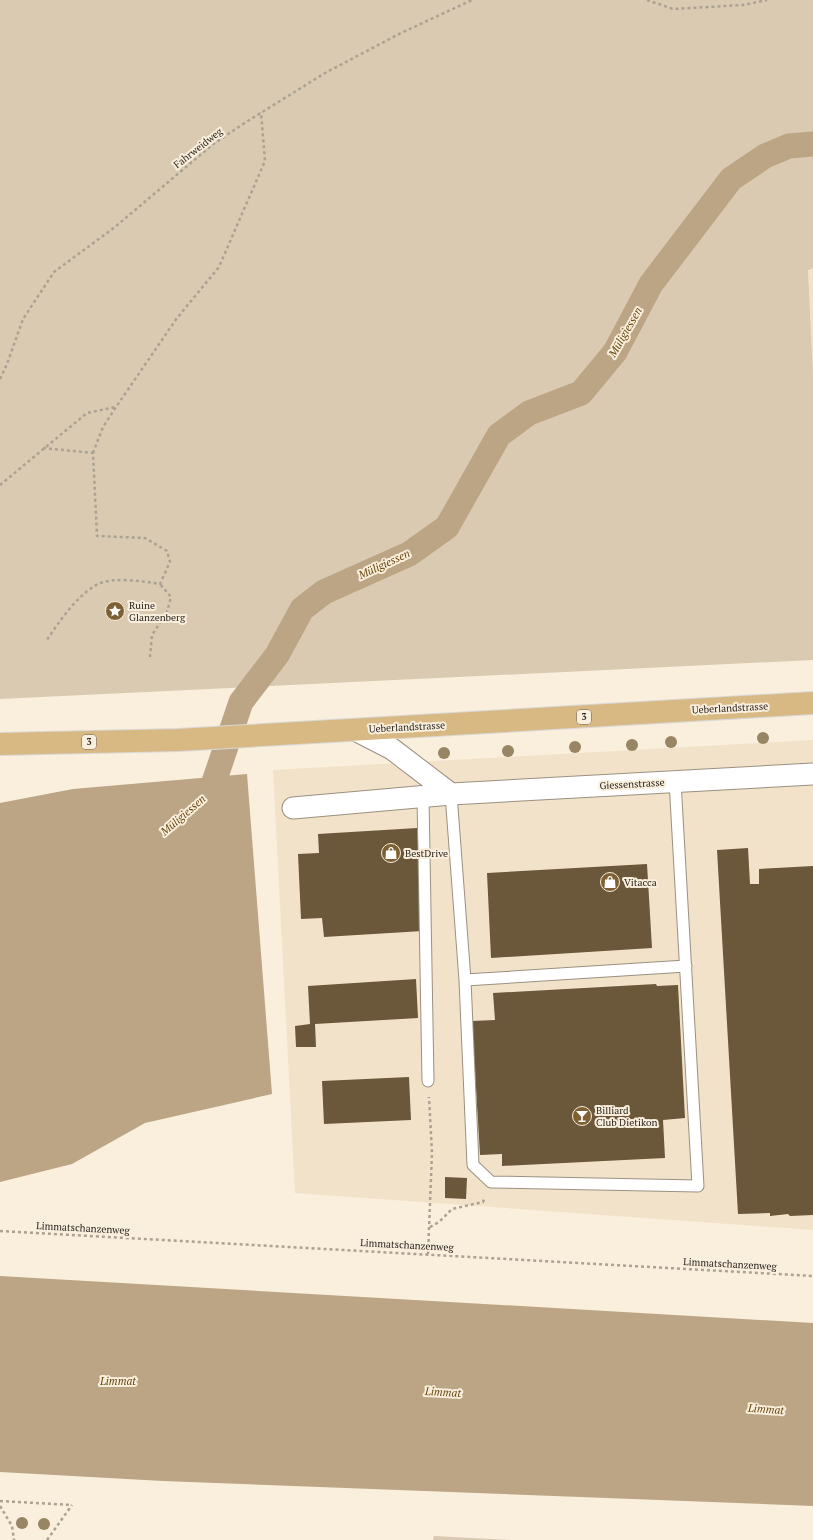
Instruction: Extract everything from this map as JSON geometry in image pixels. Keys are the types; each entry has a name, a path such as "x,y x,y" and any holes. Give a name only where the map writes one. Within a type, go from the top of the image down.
{"main road":[{"name":"Ueberlandstrasse","path":"0,744 178,740 813,704"}],"street":[{"path":"355,730 392,749 451,794"},
{"name":"Giessenstrasse","path":"293,808 451,794 813,774"}],"lane":[{"path":"451,794 465,980 473,1166 491,1182 698,1186 675,781"},
{"path":"422,797 428,1080"},
{"path":"465,980 686,966"}],"path":[{"name":"Fahrweidweg","path":"0,379 23,319 54,272 115,228 212,145 261,112 325,73 401,33 472,0"},
{"path":"647,0 673,9 743,5 767,0"},
{"path":"160,584 170,562 167,551 145,538 97,536 93,453 102,427 177,318 219,267 265,162 261,112"},
{"path":"0,485 87,413 116,407"},
{"path":"44,448 93,453"},
{"path":"46,641 70,607 99,584 135,580 160,584 171,597 167,612 152,635 150,657"},
{"path":"428,1080 432,1153 428,1254"},
{"path":"430,1227 439,1222 452,1209 483,1202 491,1182"},
{"name":"Limmatschanzenweg","path":"0,1232 813,1276"},
{"path":"0,1502 72,1505 47,1540"},
{"path":"0,1506 12,1526 14,1540"}],"shaded area":[{"path":"0,0 813,0 813,268 808,270 813,372 813,660 0,699"},
{"path":"813,268 813,372 808,269"},
{"path":"813,740 813,1230 295,1193 273,770"},
{"path":"434,1536 512,1540 433,1540"}],"water":[{"path":"247,774 272,1094 145,1123 72,1164 0,1182 0,803 73,789"},
{"name":"Limmat","path":"0,1276 813,1323 813,1506 163,1481 0,1472"}],"building":[{"path":"417,828 423,931 324,937 322,918 301,919 298,854 319,853 318,834"},
{"path":"748,848 750,884 759,884 759,869 813,866 813,1215 790,1216 788,1214 770,1216 770,1213 738,1214 717,850"},
{"path":"647,864 652,948 491,958 487,873"},
{"path":"416,979 418,1018 315,1024 316,1047 296,1047 295,1026 310,1024 308,986"},
{"path":"656,984 657,986 678,985 685,1118 663,1120 665,1158 502,1166 502,1154 480,1155 472,1021 495,1020 493,993"},
{"path":"409,1077 411,1120 324,1124 322,1081"},
{"path":"445,1177 467,1178 466,1199 445,1198"}],"waterway":[{"name":"Müligiessen","path":"196,804 211,791 241,702 277,655 302,609 324,592 409,554 447,527 499,435 529,413 581,393 615,352 651,284 731,179 765,156 789,146 813,144"}],"place":[{"name":"Ruine Glanzenberg","path":"115,611"},
{"name":"BestDrive","path":"391,853"},
{"name":"Vitacca","path":"610,882"},
{"name":"Billiard Club Dietikon","path":"582,1116"}]}
